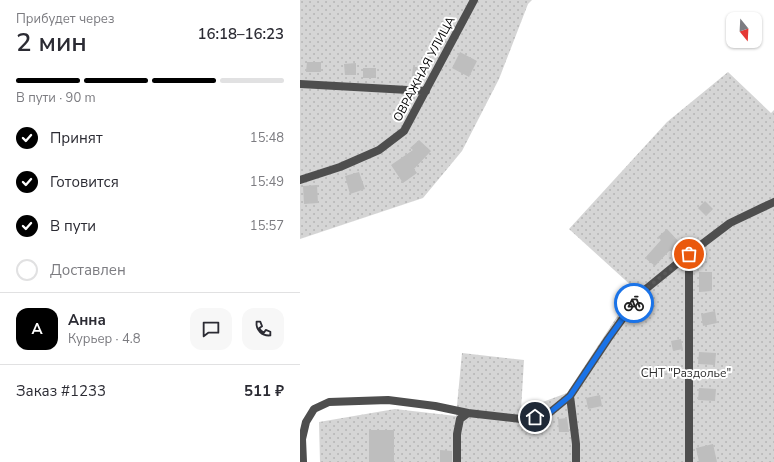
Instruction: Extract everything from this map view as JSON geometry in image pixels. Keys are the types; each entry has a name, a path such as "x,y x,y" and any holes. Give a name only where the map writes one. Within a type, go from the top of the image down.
{"street":[{"name":"ОВРАЖНАЯ УЛИЦА","path":"300,180 340,167 379,150 404,131 474,0"},
{"path":"300,84 426,91"},
{"path":"303,462 302,439 306,422 314,409 329,402 388,400 435,406 468,413 521,419 548,414 570,396 641,293 730,223 774,202"},
{"path":"689,254 689,462"},
{"path":"570,396 576,444 576,462"},
{"path":"457,462 457,434 460,418 468,413"}],"green space":[{"path":"300,0 532,0 528,4 499,79 462,151 423,198 300,239"},
{"name":"СНТ \"Раздолье\"","path":"728,72 771,113 774,110 774,462 320,462 319,422 395,409 456,416 462,353 524,360 521,410 567,393 635,289 569,229 667,122"}],"building":[{"path":"460,52 477,61 469,77 452,68"},
{"path":"307,62 321,62 321,72 306,72"},
{"path":"356,63 356,75 345,75 344,64"},
{"path":"413,67 425,67 424,77 412,76"},
{"path":"363,68 376,68 376,78 363,78"},
{"path":"419,140 431,151 414,169 417,173 403,183 391,165 413,150 410,148"},
{"path":"359,172 365,189 350,194 345,176"},
{"path":"317,185 318,203 304,204 303,186"},
{"path":"705,201 713,209 706,216 698,208"},
{"path":"667,229 681,244 672,252 670,250 655,266 645,258 661,240 658,237"},
{"path":"699,272 712,272 712,291 699,292"},
{"path":"715,311 717,323 703,326 701,314"},
{"path":"681,339 683,349 673,351 671,341"},
{"path":"699,352 716,353 715,365 698,364"},
{"path":"699,388 716,389 715,401 698,400"},
{"path":"600,395 602,406 588,409 586,398"},
{"path":"567,418 569,432 559,432 558,419"},
{"path":"369,430 394,430 394,462 369,462"},
{"path":"713,444 717,462 699,462 696,448"},
{"path":"440,450 452,451 452,462 440,462"}],"way so far":[{"path":"634,303 641,293 689,254"}],"route":[{"path":"535,417 548,414 570,396 634,303"}]}
